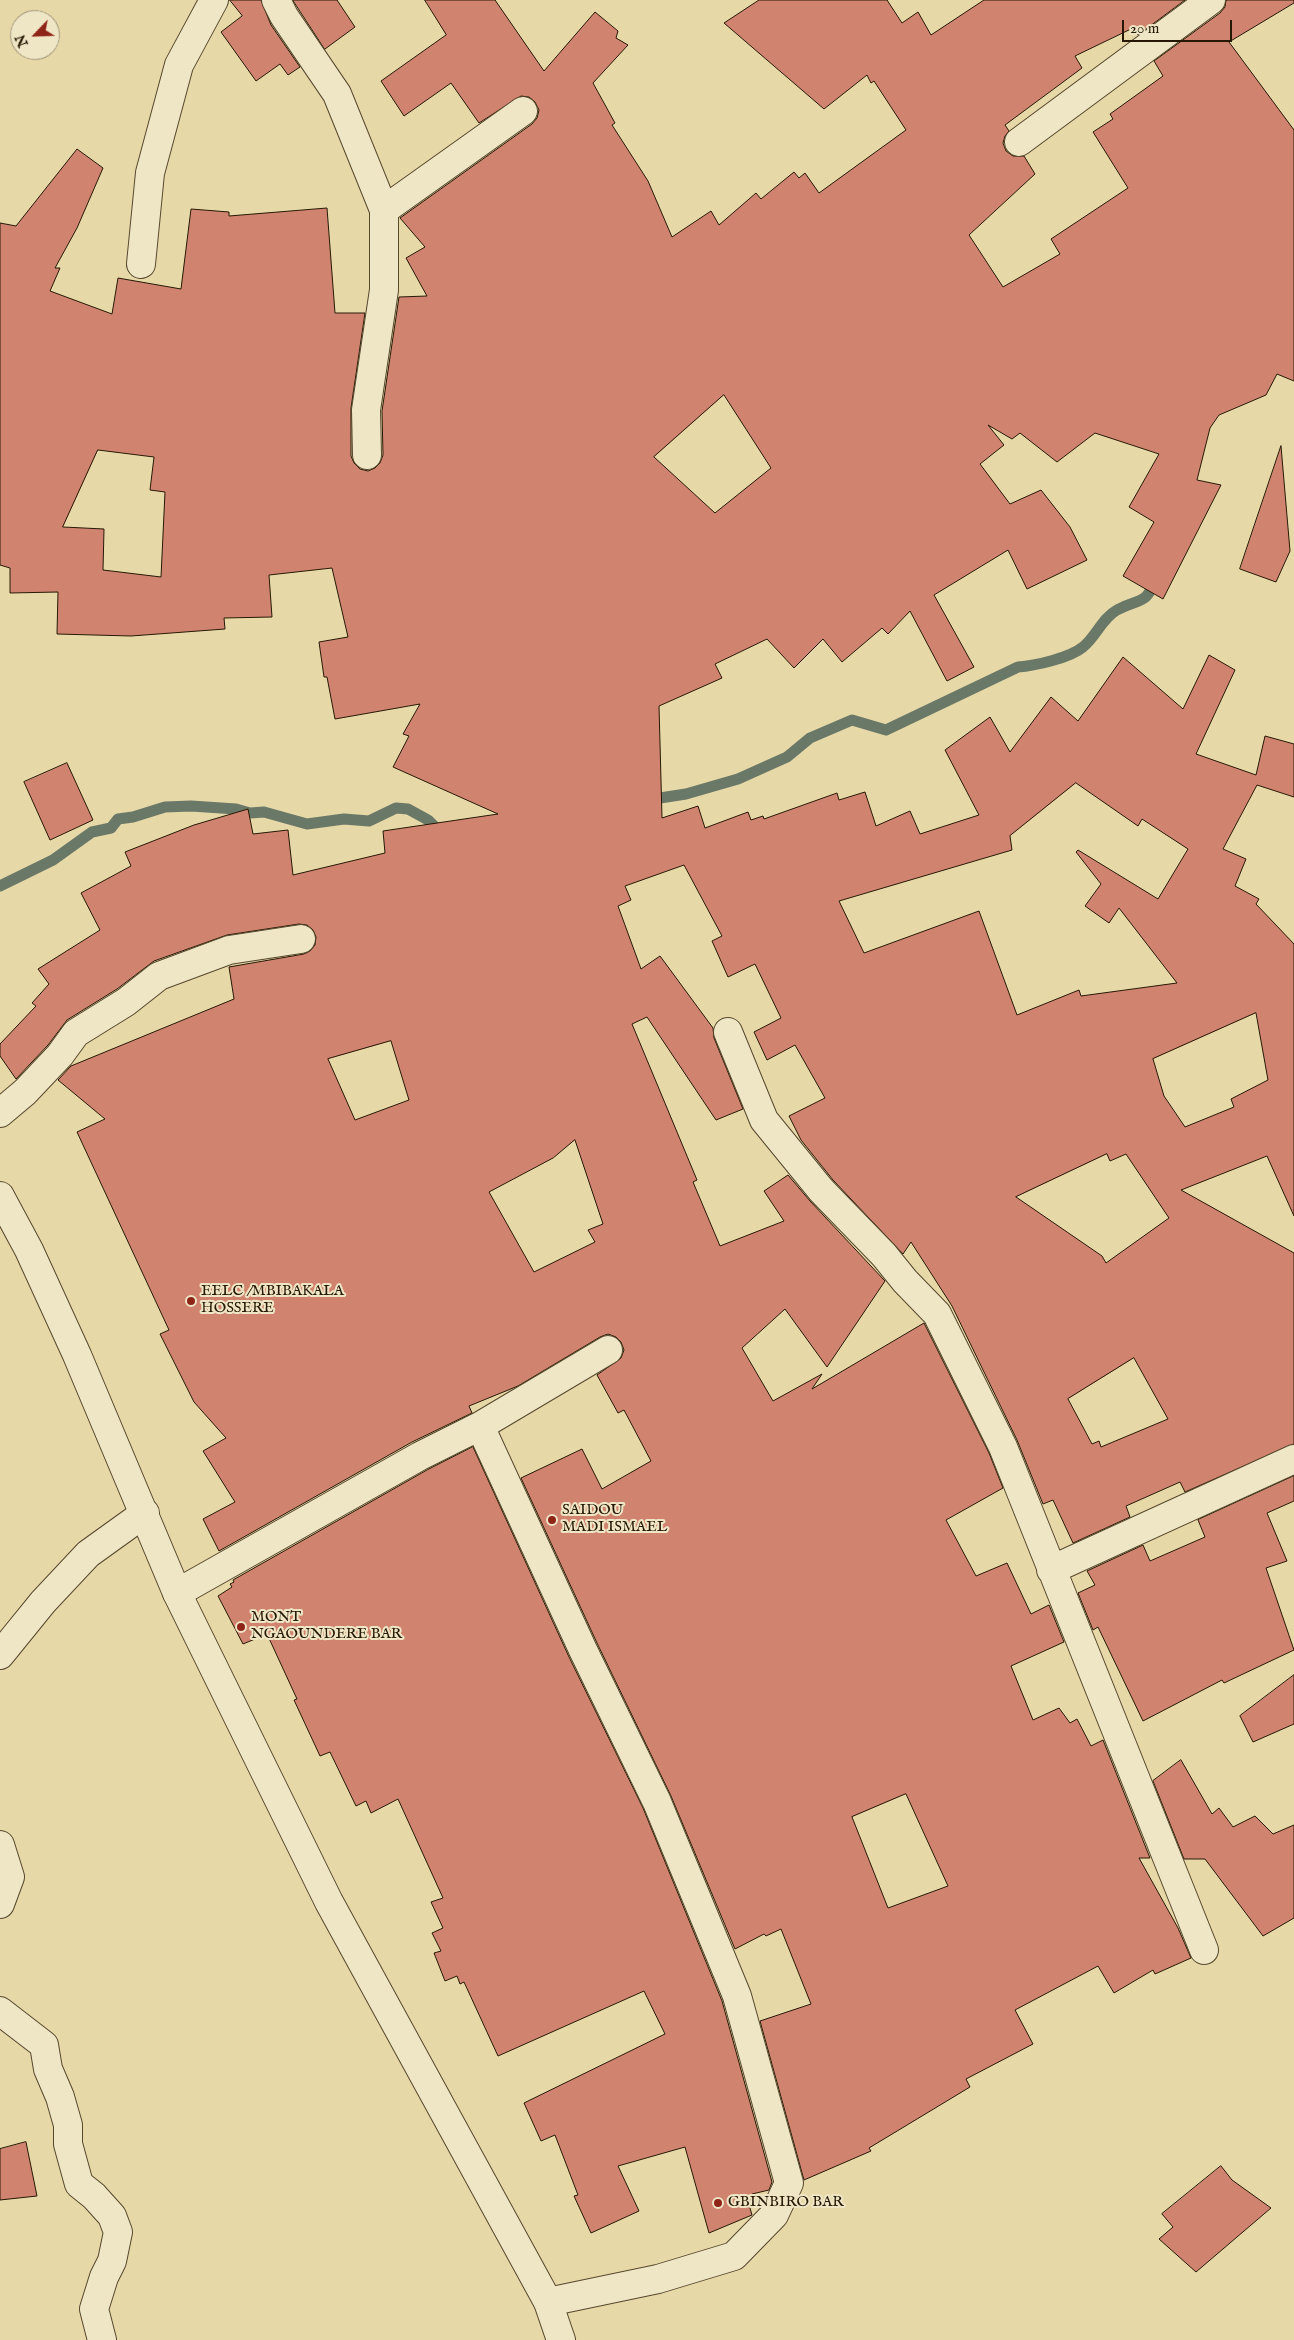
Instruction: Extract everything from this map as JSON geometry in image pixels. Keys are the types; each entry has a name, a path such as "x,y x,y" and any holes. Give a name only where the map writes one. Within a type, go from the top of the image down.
{"street":[{"path":"141,264 150,173 179,65 214,0"},
{"path":"276,0 284,16 337,94 384,210 384,290 366,410 367,455"},
{"path":"1019,142 1211,0"},
{"path":"384,210 523,111"},
{"path":"0,1113 25,1092 60,1055 76,1034 126,1002 159,976 229,950 301,939"},
{"path":"728,1032 764,1120 821,1190 884,1255 905,1281 937,1314 1003,1447 1204,1950"},
{"path":"0,1196 29,1250 77,1355 177,1593 329,1902 548,2302 561,2340"},
{"path":"177,1593 420,1456 480,1426 608,1350"},
{"path":"480,1426 582,1650 656,1802 737,1996 789,2183 774,2215 734,2256 658,2279 548,2302"},
{"path":"1051,1570 1294,1459"},
{"path":"0,1655 43,1602 88,1554 145,1513"},
{"path":"0,1844 10,1877 0,1904"},
{"path":"0,2010 44,2045 48,2069 60,2097 68,2125 68,2144 79,2184 94,2196 112,2216 118,2232 112,2261 104,2278 94,2309 102,2340"}],"building":[{"path":"230,0 261,0 271,25 300,67 288,75 280,64 256,81 221,32 242,16"},
{"path":"293,0 337,0 355,27 325,49"},
{"path":"425,0 495,0 544,71 595,12 618,31 616,38 628,45 593,83 615,123 612,125 648,181 672,237 711,211 719,225 756,193 761,199 794,172 799,178 805,173 819,193 906,130 874,81 871,83 867,75 824,109 724,23 759,0 887,0 902,23 918,12 931,35 984,0 1185,0 1138,35 1133,28 1075,56 1082,68 1005,125 1009,131 1003,143 1006,151 1013,156 1024,156 1035,174 969,235 1003,287 1060,254 1051,239 1128,188 1093,132 1113,119 1110,114 1163,76 1154,61 1220,13 1225,7 1226,0 1294,0 1294,3 1229,42 1294,130 1294,381 1277,374 1266,395 1219,415 1210,428 1197,480 1221,485 1163,599 1123,576 1154,522 1129,507 1159,454 1095,433 1057,462 1020,433 1012,439 988,425 1004,445 980,464 1010,504 1041,490 1070,527 1087,560 1027,589 1008,550 934,595 974,667 947,681 910,611 888,634 882,628 842,662 823,639 794,668 767,639 715,664 722,678 659,706 662,818 698,806 705,828 748,812 751,820 763,816 764,819 837,793 839,800 865,792 876,826 910,811 920,834 979,815 945,750 990,717 1010,752 1051,697 1078,721 1123,657 1183,709 1209,655 1235,670 1196,754 1256,775 1265,736 1294,744 1294,797 1257,785 1223,849 1246,859 1235,886 1259,899 1256,904 1294,944 1294,1216 1267,1156 1181,1190 1294,1253 1294,1444 1185,1492 1180,1482 1126,1506 1130,1517 1073,1543 1053,1500 1043,1504 1017,1440 952,1306 911,1242 903,1254 833,1180 801,1140 789,1116 825,1098 795,1045 767,1060 754,1032 781,1018 755,964 728,977 712,941 722,936 684,865 625,886 631,900 618,906 641,969 660,956 713,1028 714,1038 743,1109 716,1120 647,1017 632,1024 697,1180 693,1182 720,1246 784,1221 764,1191 788,1175 885,1281 827,1367 785,1309 742,1348 773,1401 822,1374 812,1389 924,1323 989,1453 1003,1488 946,1520 976,1576 1007,1563 1031,1614 1049,1605 1064,1642 1011,1666 1033,1720 1059,1708 1070,1723 1077,1719 1091,1746 1103,1740 1150,1858 1139,1858 1178,1928 1191,1958 1155,1974 1153,1970 1114,1993 1098,1966 1015,2010 1033,2044 966,2079 970,2087 869,2148 871,2151 804,2180 760,2021 811,2004 781,1929 766,1936 764,1934 735,1949 671,1796 597,1643 521,1478 582,1449 602,1489 651,1461 624,1410 618,1413 597,1375 621,1358 624,1350 621,1342 616,1337 608,1334 600,1337 518,1386 469,1406 472,1413 412,1442 219,1551 203,1519 235,1502 203,1451 226,1438 194,1402 160,1334 169,1330 77,1132 105,1119 58,1080 71,1066 234,999 229,967 304,954 315,945 316,937 313,930 307,925 299,924 227,935 154,961 117,989 67,1020 48,1045 16,1079 0,1056 0,1044 36,1006 32,1003 49,984 38,969 100,930 81,893 131,866 125,852 194,825 248,809 253,834 288,830 293,875 385,853 383,831 498,814 393,767 409,736 403,734 420,704 335,719 327,677 324,677 319,642 348,637 332,568 269,575 272,617 224,618 225,629 131,636 57,634 58,592 10,593 10,568 0,565 0,223 16,226 77,149 103,168 77,228 55,268 60,268 50,291 112,314 118,278 181,289 191,209 229,212 229,216 327,208 335,313 365,313 351,408 351,456 354,463 360,469 368,471 380,463 383,455 382,411 399,297 427,296 406,258 425,247 400,218 532,124 537,118 539,110 535,102 529,97 521,96 479,123 451,83 404,116 381,81 446,35","holes":["724,395 771,468 715,513 654,457","98,450 154,457 150,490 165,492 161,577 103,570 104,529 63,527","1076,783 1138,826 1142,819 1188,849 1158,899 1078,850 1076,852 1101,884 1085,906 1109,923 1119,908 1177,983 1081,996 1079,990 1017,1015 979,911 864,953 839,901 1012,850 1010,836","1256,1013 1268,1080 1231,1099 1234,1107 1185,1127 1164,1096 1153,1059","391,1041 409,1100 355,1120 328,1059","575,1140 603,1224 588,1230 595,1242 534,1272 489,1192 553,1158","1107,1154 1110,1161 1126,1154 1169,1218 1106,1263 1102,1256 1016,1197","1134,1358 1168,1419 1101,1447 1099,1441 1092,1444 1068,1399","906,1794 948,1886 888,1908 852,1817"]},
{"path":"1281,446 1290,551 1276,582 1240,569"},
{"path":"67,763 93,820 50,840 24,782"},
{"path":"473,1447 569,1657 643,1808 722,2001 772,2182 769,2190 752,2194 753,2199 748,2201 752,2215 709,2233 685,2147 618,2166 639,2211 591,2233 574,2196 578,2195 555,2135 541,2141 524,2103 665,2034 644,1991 498,2056 464,1982 460,1984 457,1976 445,1981 434,1953 441,1951 432,1933 443,1928 431,1902 443,1898 398,1799 371,1813 366,1801 356,1806 330,1752 320,1756 294,1700 297,1699 267,1634 243,1644 218,1596 232,1587 230,1584 234,1582 233,1580 427,1470"},
{"path":"1294,1476 1294,1501 1267,1513 1287,1561 1266,1568 1294,1650 1224,1683 1222,1680 1143,1721 1098,1627 1093,1630 1078,1593 1095,1585 1087,1571 1143,1545 1150,1561 1205,1537 1198,1520"},
{"path":"1294,1675 1294,1724 1253,1742 1240,1716"},
{"path":"1181,1760 1212,1814 1219,1808 1233,1827 1255,1816 1273,1834 1294,1825 1294,1918 1263,1936 1205,1859 1184,1859 1153,1781"},
{"path":"26,2142 37,2196 0,2200 0,2149"},
{"path":"1221,2166 1232,2180 1271,2208 1196,2272 1159,2239 1173,2227 1162,2214"}],"waterway":[{"path":"648,797 660,798 686,794 738,779 787,757 810,738 852,720 886,730 1018,667 1070,655 1088,643 1112,613 1145,597 1149,593 1156,577"},
{"path":"0,886 53,860 92,832 111,828 118,819 133,817 165,807 191,806 236,809 250,813 264,812 307,824 344,819 369,821 396,808 408,809 428,820 442,834"}],"place":[{"name":"EELC /MBIBAKALA HOSSERE","path":"191,1301"},
{"name":"SAIDOU MADI ISMAEL","path":"552,1520"},
{"name":"MONT NGAOUNDERE BAR","path":"241,1627"},
{"name":"GBINBIRO BAR","path":"718,2203"}]}
